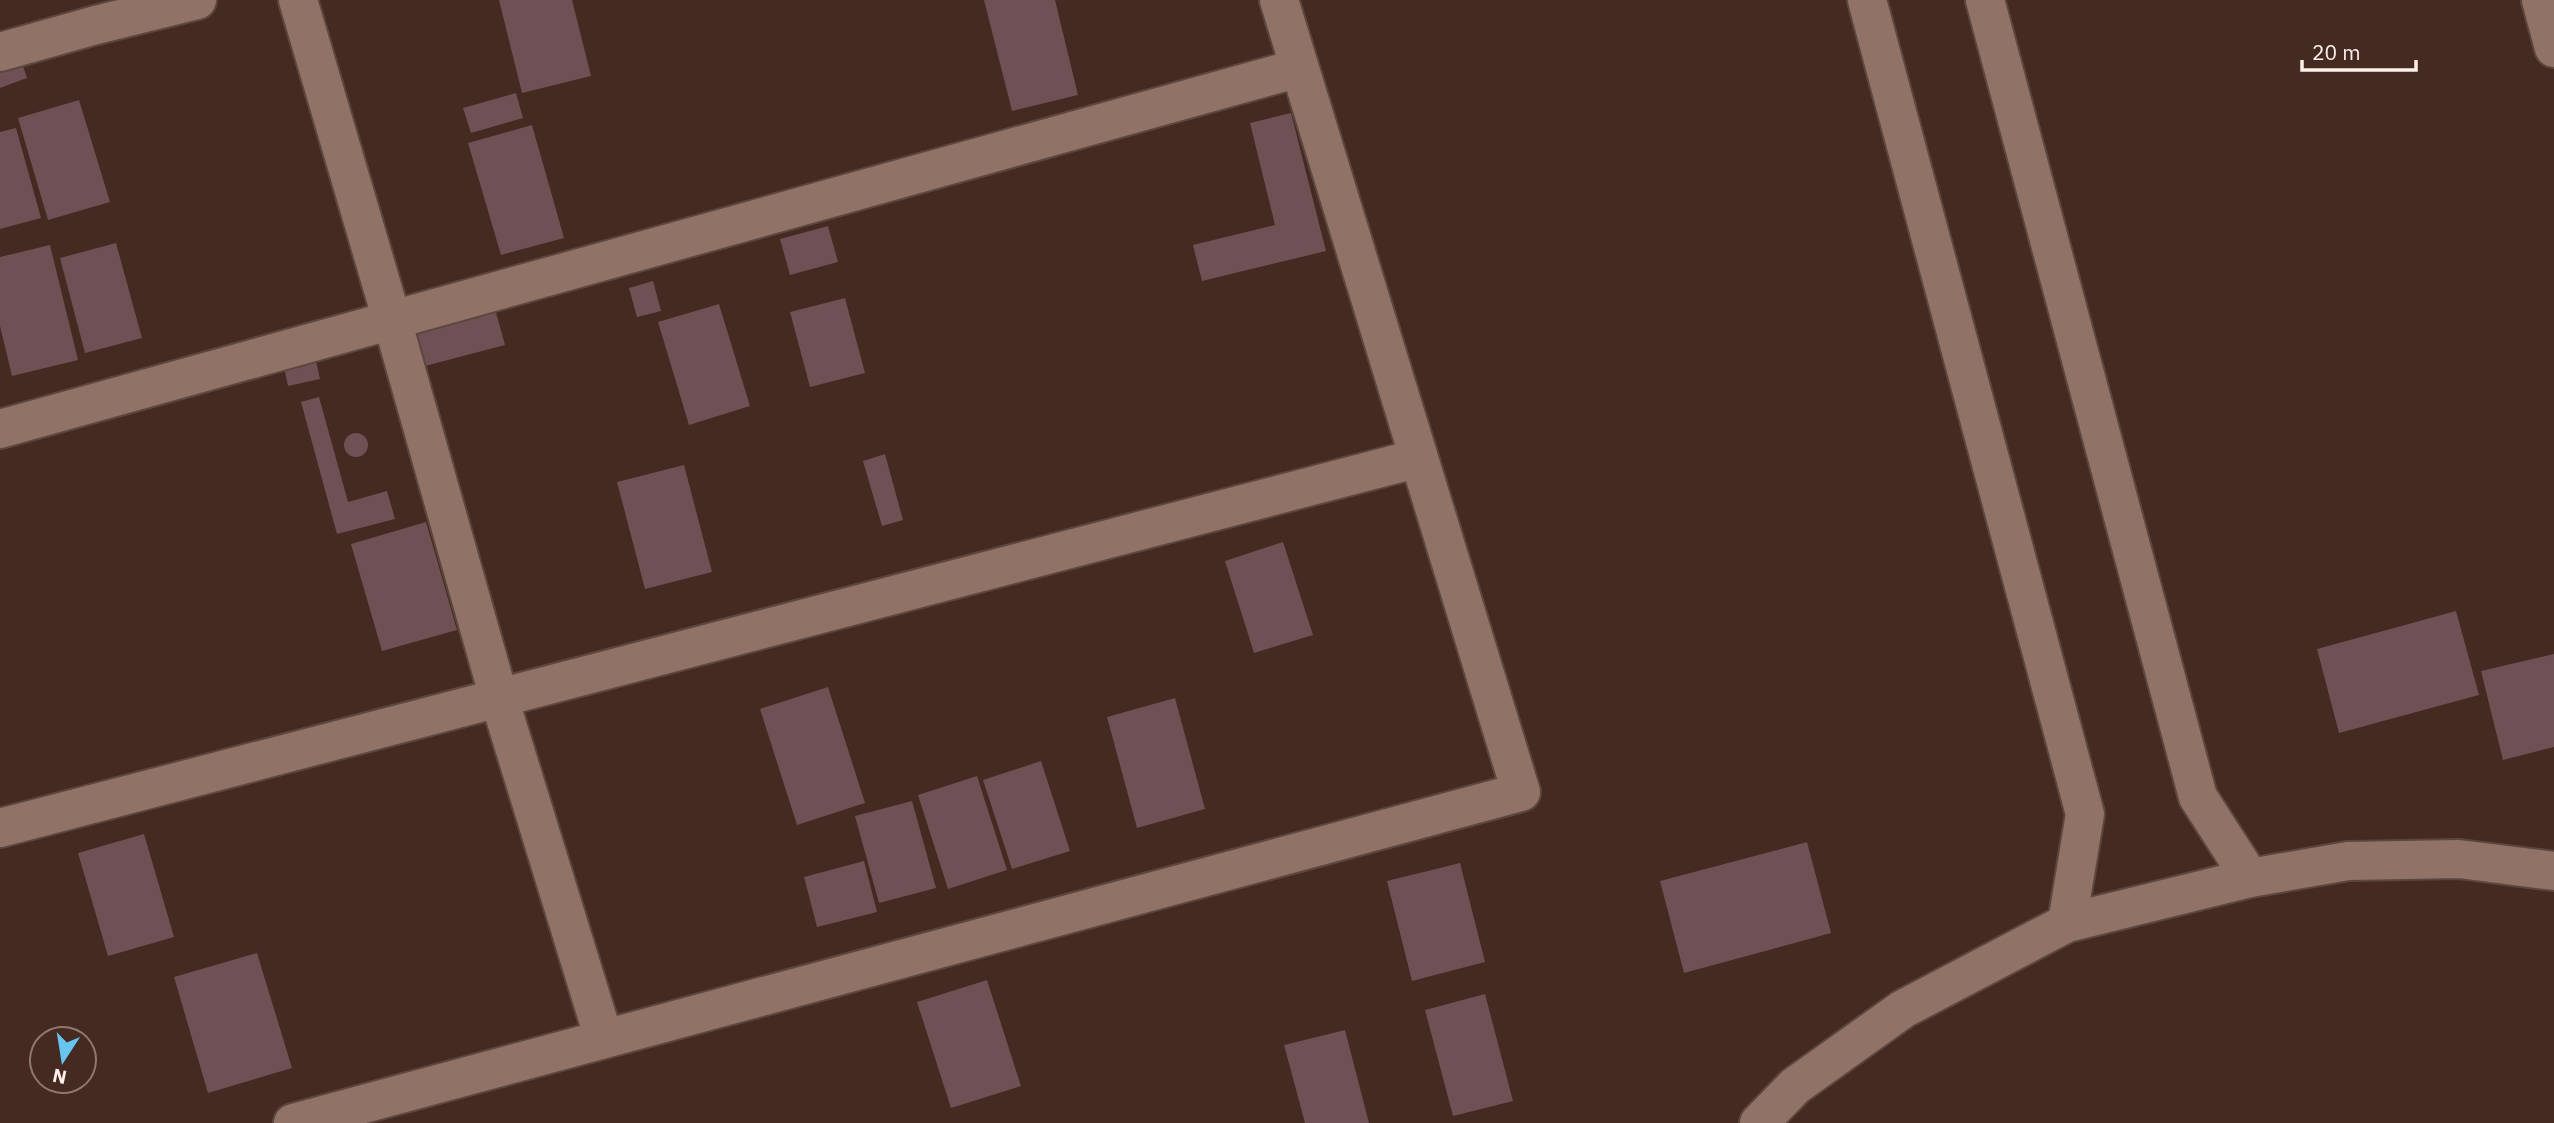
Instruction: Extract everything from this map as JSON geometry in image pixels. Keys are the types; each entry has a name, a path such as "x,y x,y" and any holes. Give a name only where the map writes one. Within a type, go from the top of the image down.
{"street":[{"path":"0,52 93,12 197,0"},
{"path":"298,0 499,698 604,1039"},
{"path":"293,1123 416,1107 604,1039 1521,792 1279,0"},
{"path":"1867,0 2085,814 2067,923"},
{"path":"1984,0 2198,797 2250,878"},
{"path":"2541,0 2554,48"},
{"path":"0,429 1299,68"},
{"path":"0,828 1419,457"},
{"path":"1759,1123 1795,1086 1903,1009 2067,923 2250,878 2348,861 2459,859 2554,871"}],"building":[{"path":"499,0 572,0 591,76 522,93"},
{"path":"984,0 1055,0 1078,95 1012,111"},
{"path":"21,60 27,78 0,88 0,67"},
{"path":"516,93 523,118 471,133 463,108"},
{"path":"79,100 110,202 48,220 18,118"},
{"path":"1291,113 1326,251 1202,281 1193,245 1275,225 1250,123"},
{"path":"532,125 564,238 501,255 468,143"},
{"path":"16,128 41,218 0,229 0,132"},
{"path":"828,226 838,262 790,275 780,239"},
{"path":"116,243 142,338 85,353 60,258"},
{"path":"50,245 78,360 12,376 0,326 0,257"},
{"path":"653,281 661,311 637,317 629,288"},
{"path":"845,298 865,373 810,387 790,312"},
{"path":"719,304 750,406 689,425 658,322"},
{"path":"495,309 505,345 425,366 416,330"},
{"path":"315,356 320,379 288,386 283,363"},
{"path":"319,397 348,502 387,491 395,519 337,534 301,402"},
{"path":"356,433 367,440 368,445 361,456 356,457 345,450 344,445 351,434"},
{"path":"885,454 903,520 882,526 863,461"},
{"path":"684,465 712,572 645,589 617,482"},
{"path":"426,522 457,630 382,651 351,544"},
{"path":"1283,542 1313,635 1254,653 1225,561"},
{"path":"2456,611 2479,695 2339,733 2317,649"},
{"path":"2554,654 2554,747 2503,760 2481,671"},
{"path":"828,687 865,803 797,825 760,709"},
{"path":"1175,698 1205,809 1137,828 1107,717"},
{"path":"1041,761 1070,851 1012,869 983,780"},
{"path":"977,776 1007,870 948,889 918,795"},
{"path":"912,801 936,888 879,903 855,816"},
{"path":"144,834 174,937 108,956 78,853"},
{"path":"1807,842 1831,933 1684,973 1660,881"},
{"path":"864,861 877,912 817,927 804,877"},
{"path":"1460,863 1485,962 1412,981 1387,881"},
{"path":"257,953 292,1068 208,1093 174,977"},
{"path":"987,980 1021,1086 951,1108 917,1002"},
{"path":"1485,994 1513,1101 1453,1116 1425,1010"},
{"path":"1345,1030 1369,1123 1305,1123 1284,1045"}]}
